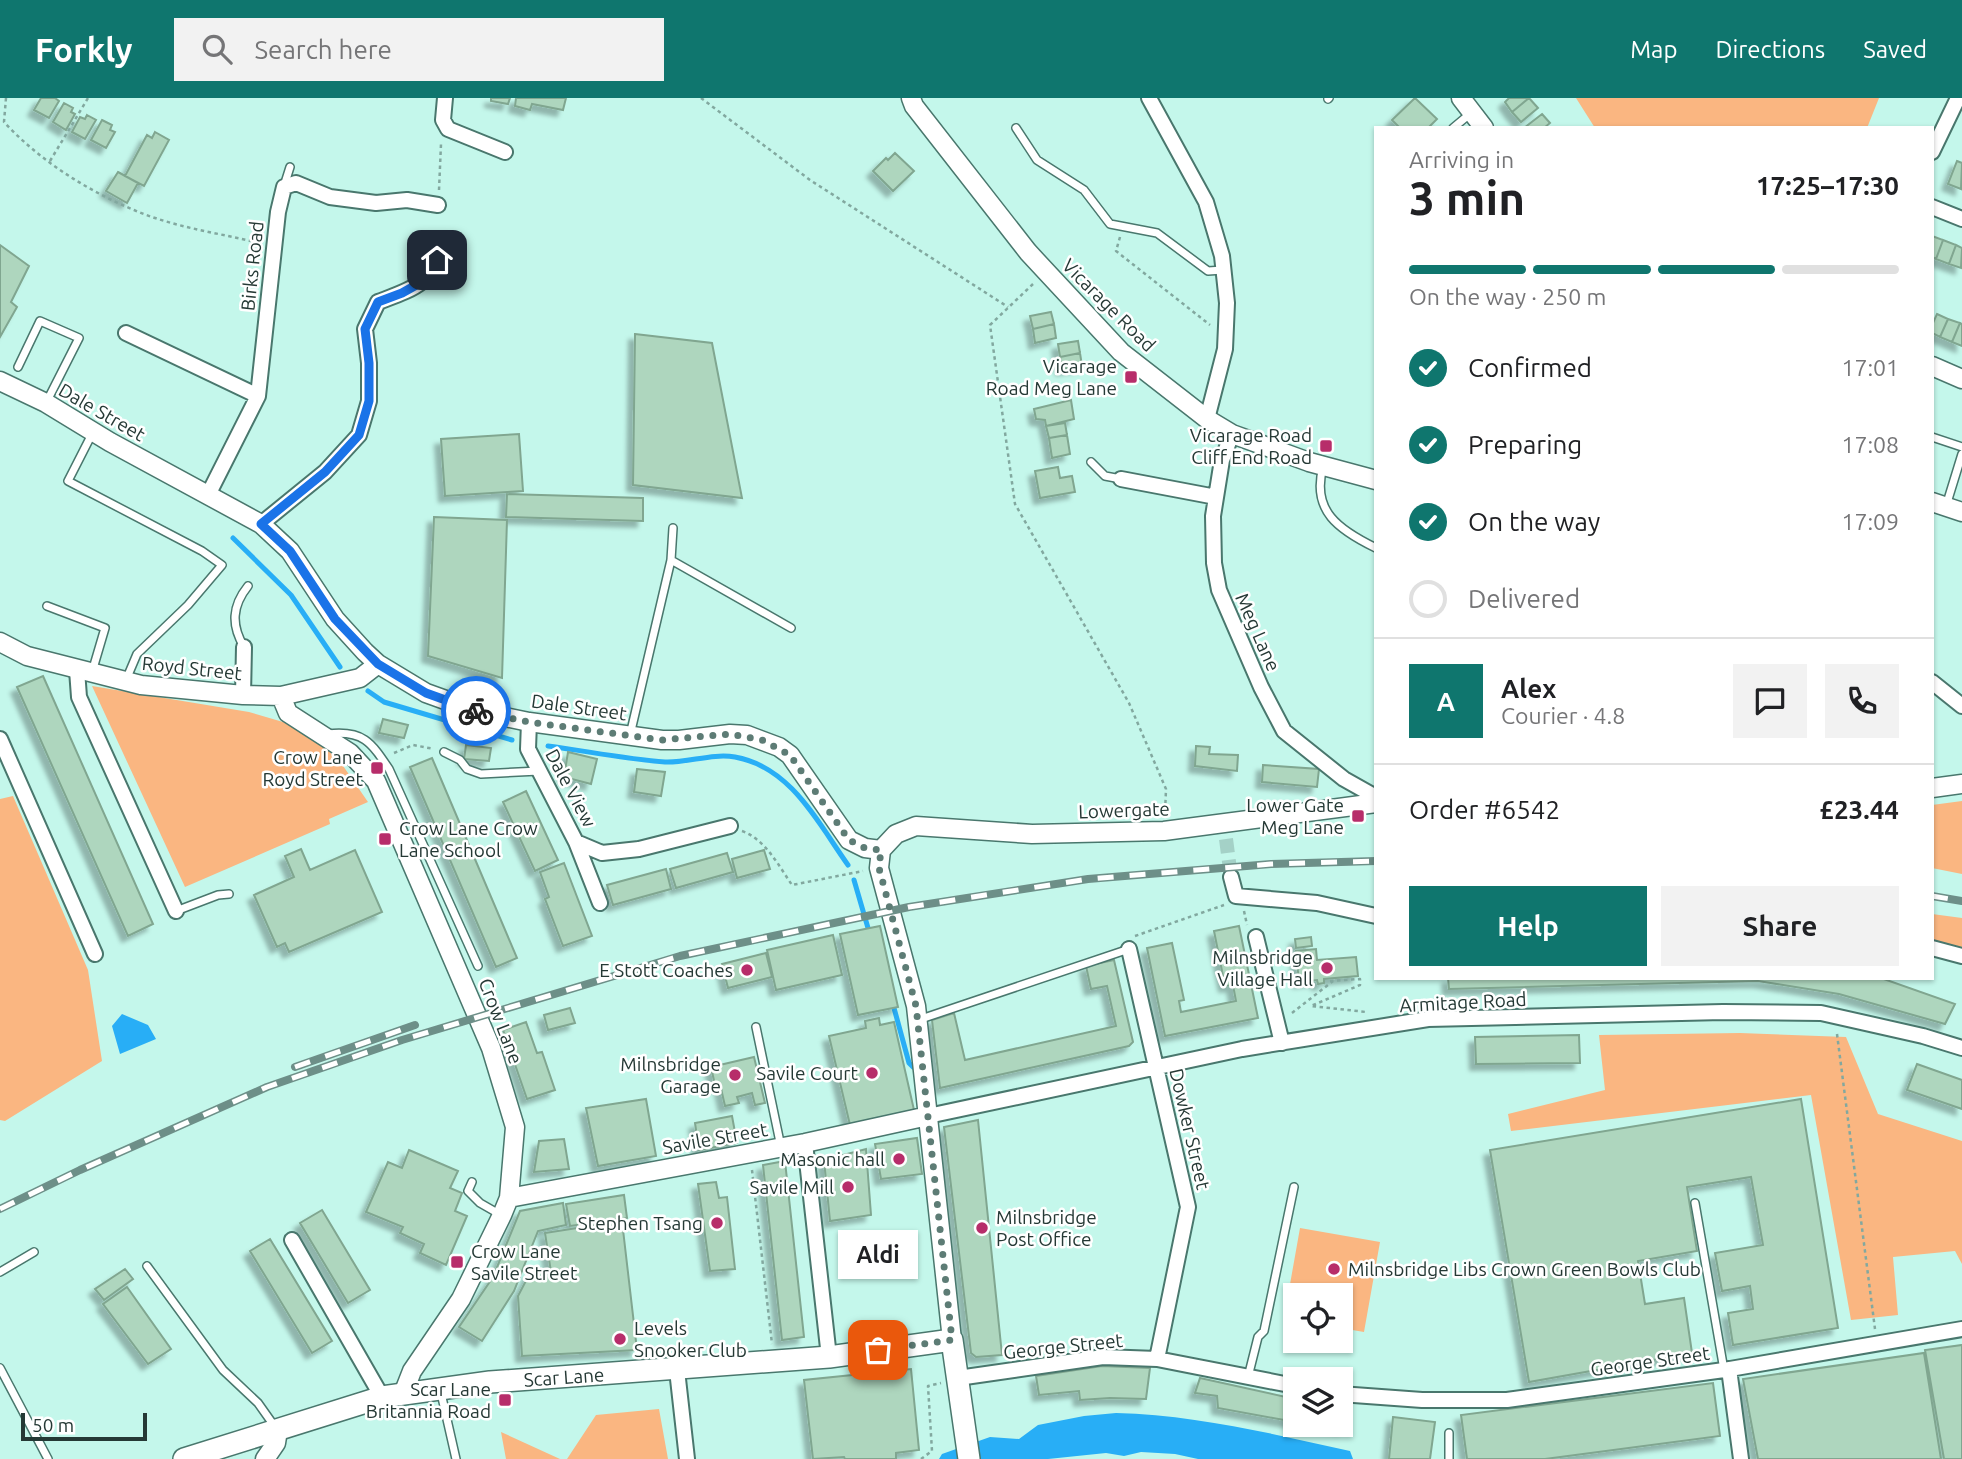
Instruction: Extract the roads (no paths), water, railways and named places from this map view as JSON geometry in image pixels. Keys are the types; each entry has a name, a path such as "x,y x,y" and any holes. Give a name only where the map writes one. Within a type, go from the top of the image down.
{"main road":[{"name":"Scar Lane","path":"184,1459 382,1397 489,1382 829,1357 952,1340"},
{"path":"952,1340 968,1450"}],"street":[{"path":"445,98 443,120 448,129 505,152"},
{"name":"Vicarage Road","path":"911,98 914,106 1028,252 1121,352 1207,419 1232,434 1323,466 1374,479"},
{"path":"1149,98 1206,202 1222,256 1227,303 1225,349 1207,419"},
{"path":"1934,148 1958,98"},
{"path":"1466,105 1483,126"},
{"path":"284,187 296,183 330,197 376,203 407,200 438,205"},
{"name":"Birks Road","path":"208,495 258,396 274,246 284,187"},
{"path":"1934,208 1962,219"},
{"path":"261,524 325,472 359,435 369,401 369,363 365,329 378,302 427,279 437,260 436,246"},
{"path":"126,333 258,396"},
{"path":"1934,367 1962,379"},
{"name":"Dale Street","path":"0,381 46,403 93,432 261,524 290,551 335,619 378,664 426,693 476,711 529,722 679,740 730,734 762,740 790,755 849,840 880,859"},
{"name":"Meg Lane","path":"1232,434 1222,460 1213,516 1213,563 1219,590 1261,687 1284,731 1344,779 1374,796"},
{"path":"1121,479 1216,497"},
{"name":"Royd Street","path":"0,642 27,656 142,685 243,695 281,696 360,678 378,664"},
{"path":"243,695 244,647"},
{"path":"84,671 79,697 176,911"},
{"path":"1934,684 1962,706"},
{"name":"Crow Lane","path":"281,696 288,713 351,752 376,781 491,1048 515,1127 505,1207 461,1299 412,1371 403,1394"},
{"name":"Dale View","path":"529,722 528,749 576,842 601,853 639,849 730,826"},
{"path":"0,739 95,954"},
{"path":"1934,788 1962,784"},
{"name":"Lowergate","path":"880,859 896,834 916,826 1032,834 1225,832 1374,803"},
{"path":"576,842 600,903"},
{"path":"880,859 916,1006 952,1340"},
{"path":"1231,877 1233,891 1236,896 1242,898 1317,904 1374,916"},
{"path":"1256,937 1282,1043"},
{"name":"Dowker Street","path":"1129,949 1188,1207 1157,1359"},
{"path":"1934,949 1962,956"},
{"name":"Armitage Road","path":"928,1116 1242,1049 1428,1019 1723,1012 1821,1013 1923,1036 1962,1048"},
{"name":"Savile Street","path":"505,1207 928,1116"},
{"path":"805,1143 829,1357"},
{"path":"292,1240 382,1397"},
{"name":"George Street","path":"1353,1395 1422,1400 1507,1400 1726,1369 1962,1329"},
{"name":"George Street","path":"958,1378 1103,1357 1157,1359 1283,1384"},
{"path":"1726,1369 1737,1458"},
{"path":"677,1370 687,1459"},
{"path":"265,1459 276,1443 278,1430"}],"lane":[{"path":"1454,126 1466,105"},
{"path":"1016,128 1037,160 1084,190 1110,224 1157,233 1208,271 1223,270"},
{"path":"284,187 290,167"},
{"path":"18,367 40,321 79,338 46,403"},
{"path":"93,432 68,481 202,551 222,565 188,605 137,654 126,681"},
{"path":"1934,438 1962,447"},
{"path":"1947,507 1962,454"},
{"path":"1090,462 1105,476 1121,479"},
{"path":"1323,466 1319,496 1331,518 1361,541 1374,547"},
{"path":"630,735 671,560 673,527"},
{"path":"671,560 791,628"},
{"path":"244,647 236,634 235,610 239,598 248,586"},
{"path":"47,607 105,628 84,671"},
{"path":"323,735 347,732 363,738 382,759 396,780 478,966"},
{"path":"444,752 460,760 467,769 481,774 539,771"},
{"path":"176,911 218,895 229,894"},
{"path":"918,1020 1129,949"},
{"path":"756,1027 782,1147"},
{"path":"472,1182 468,1191 472,1197 505,1207"},
{"path":"1248,1378 1258,1337 1264,1331 1294,1187"},
{"path":"1695,1203 1726,1369"},
{"path":"0,1272 34,1252"},
{"path":"147,1266 223,1370 258,1403 278,1430"},
{"path":"0,1368 48,1459"},
{"path":"440,1389 456,1459"},
{"path":"1449,1433 1449,1459"}],"water":[{"path":"122,1014 148,1025 156,1039 120,1054 112,1026"},
{"path":"1116,1413 1146,1415 1234,1426 1350,1451 1353,1459 1198,1459 1175,1454 1141,1452 1124,1456 1106,1453 1048,1459 939,1459 942,1454 990,1437 1019,1439 1038,1425"}],"waterway":[{"path":"233,538 291,595 340,667"},
{"path":"368,691 384,702 512,740"},
{"path":"548,746 665,762 726,756 755,763 772,772 801,799 848,865"},
{"path":"854,880 868,928"},
{"path":"894,1008 909,1063 913,1067"}],"tunnel":[{"path":"1226,839 1231,877"}],"railway":[{"path":"0,1209 80,1170 267,1087 402,1040 680,956 909,907 1088,879 1271,864 1374,861"},
{"path":"1934,896 1962,901"},
{"path":"295,1067 415,1025"}],"place":[{"name":"Vicarage Road Meg Lane","path":"1131,377"},
{"name":"Vicarage Road Cliff End Road","path":"1326,446"},
{"name":"Crow Lane Royd Street","path":"377,768"},
{"name":"Lower Gate Meg Lane","path":"1358,816"},
{"name":"Crow Lane Crow Lane School","path":"385,839"},
{"name":"Milnsbridge Village Hall","path":"1327,968"},
{"name":"E Stott Coaches","path":"747,970"},
{"name":"Savile Court","path":"872,1073"},
{"name":"Milnsbridge Garage","path":"735,1075"},
{"name":"Masonic hall","path":"899,1159"},
{"name":"Savile Mill","path":"848,1187"},
{"name":"Stephen Tsang","path":"717,1223"},
{"name":"Milnsbridge Post Office","path":"982,1228"},
{"name":"Crow Lane Savile Street","path":"457,1262"},
{"name":"Milnsbridge Libs Crown Green Bowls Club","path":"1334,1269"},
{"name":"Levels Snooker Club","path":"620,1339"},
{"name":"Aldi","path":"878,1350"},
{"name":"Scar Lane Britannia Road","path":"505,1400"}]}
